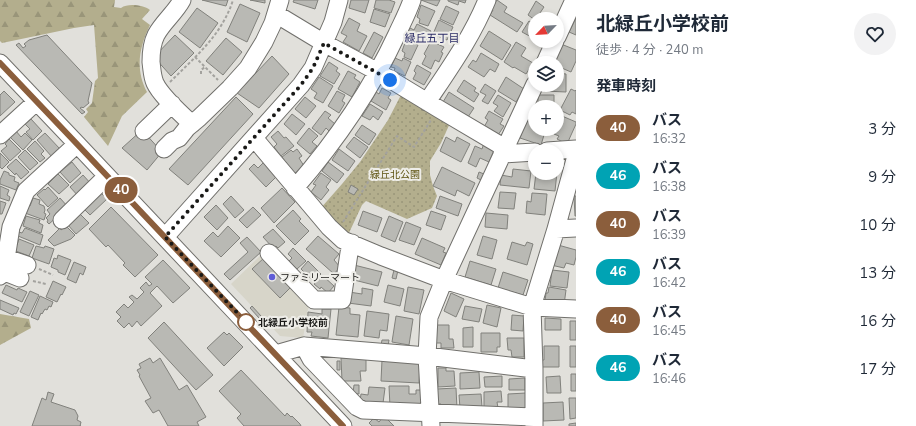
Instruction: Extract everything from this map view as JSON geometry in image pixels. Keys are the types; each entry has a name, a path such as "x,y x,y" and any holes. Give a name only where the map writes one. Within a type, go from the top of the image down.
{"street":[{"path":"182,0 153,41 151,57 152,70 155,82 160,91 192,124"},
{"path":"165,237 301,85 313,68 333,22 339,0"},
{"path":"295,188 315,165 344,126 378,72 412,0"},
{"path":"433,105 481,15 486,0"},
{"path":"564,22 574,0"},
{"path":"164,149 172,141 179,138 230,88 248,68 264,42 278,7 324,43 378,72 433,105 504,151 528,152"},
{"path":"0,63 276,354 337,424"},
{"path":"431,420 427,356 429,317 444,280 531,92"},
{"path":"0,135 36,102"},
{"path":"144,131 172,104"},
{"path":"254,138 329,227 343,240 444,280 532,306 576,309"},
{"path":"24,272 3,268 6,225 26,191 77,144"},
{"path":"564,150 576,149"},
{"path":"304,346 310,359 357,407 363,410 431,420 534,422 532,306 556,229 576,156"},
{"path":"62,220 107,176"},
{"path":"556,229 576,228"},
{"path":"269,253 314,300 342,300 349,252 352,243"},
{"path":"276,354 304,346 427,356 534,369"}],"path":[{"path":"160,91 207,45 216,34 233,0"},
{"path":"195,57 213,76"},
{"path":"201,74 201,70 205,67"},
{"path":"336,233 397,136 414,147 433,105"}],"shaded area":[{"path":"263,253 311,304 308,309 303,338 280,336 231,284"}],"green space":[{"path":"0,0 115,0 114,7 121,8 124,6 136,5 150,10 142,19 150,25 143,42 140,58 141,75 147,92 122,116 108,146 84,117 88,112 86,109 92,103 95,81 98,78 94,25 2,43 0,41"},
{"name":"緑丘北公園","path":"402,93 451,121 441,143 430,161 430,175 437,196 432,208 407,219 366,201 362,205 348,235 320,209 360,162 388,120"},
{"path":"0,314 29,319 31,328 0,345"}],"building":[{"path":"202,0 228,0 226,6"},
{"path":"250,0 265,0 265,3"},
{"path":"294,0 318,0 315,9 293,2"},
{"path":"351,0 369,0 365,13 349,8"},
{"path":"376,0 389,0 395,2 391,13 374,8"},
{"path":"421,0 440,0 437,6"},
{"path":"448,0 466,0 465,3 459,1 458,5"},
{"path":"497,0 507,7 504,12 523,23 517,32 490,15 493,10 491,9"},
{"path":"536,1 544,7 541,12 530,12"},
{"path":"240,4 260,13 247,42 227,32"},
{"path":"421,5 435,11 428,26 419,23 420,19 417,17"},
{"path":"446,6 459,12 453,25 440,19"},
{"path":"197,8 218,23 200,48 179,32"},
{"path":"374,9 390,14 385,27 370,22"},
{"path":"349,18 360,24 357,31 367,36 359,51 343,42 347,36 341,33"},
{"path":"576,18 576,35 569,32"},
{"path":"439,20 453,27 447,40 433,34"},
{"path":"528,23 528,35 522,32"},
{"path":"417,24 431,31 425,43 407,34 410,28 414,30"},
{"path":"489,31 511,45 502,60 480,46"},
{"path":"374,32 383,37 372,58 363,53"},
{"path":"47,35 92,83 88,101 89,103 83,108 80,108 85,112 82,114 16,45 19,43 23,48 26,46 24,44 29,40"},
{"path":"175,35 194,53 171,76 154,57"},
{"path":"226,38 242,52 223,75 206,61"},
{"path":"406,40 418,45 411,60 404,57 405,53 402,51"},
{"path":"431,41 444,47 441,52 443,53 439,62 435,60 431,69 422,64 426,56 424,54"},
{"path":"516,42 526,48 521,56 528,60 528,71 526,74 504,62"},
{"path":"564,45 576,50 576,61 571,72 564,69 564,56 555,56 559,48 564,48"},
{"path":"481,53 499,64 495,72 490,69 484,77 468,67 473,60 476,62"},
{"path":"272,56 289,74 259,108 237,93"},
{"path":"395,58 402,61 403,58 411,62 405,76 394,71 395,68 391,67"},
{"path":"329,62 338,68 336,71 340,74 334,84 320,76"},
{"path":"417,65 431,73 424,85 413,79 416,73 414,71"},
{"path":"348,71 356,75 354,78 360,82 352,97 338,89"},
{"path":"564,74 566,74 566,92 564,92"},
{"path":"319,77 333,86 323,103 314,98 317,93 311,89"},
{"path":"506,77 524,89 516,102 498,91"},
{"path":"464,80 476,88 474,91 479,94 474,102 457,91"},
{"path":"485,84 496,91 488,104 482,101 486,95 480,92"},
{"path":"382,88 391,93 388,98 391,100 386,110 371,101 376,92 379,94"},
{"path":"571,89 576,90 576,114 572,112 570,115 564,112 564,102"},
{"path":"4,91 15,102 0,116 0,95"},
{"path":"337,91 345,95 342,101 345,103 339,113 328,106"},
{"path":"449,92 474,108 468,117 443,102"},
{"path":"498,95 511,103 503,117 494,111 498,106 493,103"},
{"path":"538,95 554,95 554,100 538,100"},
{"path":"236,97 253,114 188,185 169,169"},
{"path":"305,97 316,106 306,118 295,109"},
{"path":"370,104 383,112 378,120 373,116 370,120 362,116"},
{"path":"325,111 331,115 328,118 335,124 329,131 326,128 321,135 312,128"},
{"path":"489,111 503,119 500,124 504,126 498,135 484,127 488,120 485,118"},
{"path":"292,114 305,124 296,135 284,124"},
{"path":"564,117 576,122 567,144 557,139 559,136 564,136"},
{"path":"31,119 42,131 33,140 26,132 30,129 25,124"},
{"path":"526,121 528,122 528,136 544,136 541,144 520,138"},
{"path":"362,125 376,134 369,145 355,135"},
{"path":"309,128 318,136 312,142 317,146 310,154 297,143"},
{"path":"142,130 162,152 147,170 122,148"},
{"path":"16,131 21,137 25,133 32,140 23,150 10,137"},
{"path":"278,131 294,146 281,156 274,147 277,144 271,137"},
{"path":"45,133 60,149 52,157 37,140"},
{"path":"354,137 368,147 360,158 346,147"},
{"path":"446,137 455,142 457,137 470,144 461,162 440,151"},
{"path":"9,139 21,151 10,161 1,151 7,146 5,144"},
{"path":"35,141 44,151 41,154 45,158 40,162 27,149"},
{"path":"484,143 495,148 489,162 480,158 476,167 468,163 475,146 482,149"},
{"path":"297,149 302,156 299,158 304,166 294,174 282,157 291,150 293,152"},
{"path":"339,149 355,161 348,171 332,160"},
{"path":"25,150 38,163 30,170 18,157"},
{"path":"0,153 9,162 2,169 0,167"},
{"path":"16,159 29,172 21,179 16,173 15,175 7,167"},
{"path":"72,162 81,173 70,183 60,172"},
{"path":"264,162 277,176 266,187 249,169 254,164 258,168"},
{"path":"328,162 344,174 337,183 322,171"},
{"path":"442,167 475,183 469,196 457,190 455,196 433,186"},
{"path":"513,169 528,171 528,180 530,180 529,188 500,185 501,175 512,177"},
{"path":"4,171 15,177 14,181 19,183 16,190 0,184"},
{"path":"479,172 484,174 481,180 477,178"},
{"path":"321,173 331,180 326,187 329,190 321,200 311,192 316,185 313,184"},
{"path":"58,174 69,185 59,194 48,184"},
{"path":"83,175 92,185 79,197 70,187"},
{"path":"535,180 556,180 555,191 534,189"},
{"path":"351,185 358,189 354,195 348,192"},
{"path":"0,186 9,190 7,195 10,197 9,201 0,198"},
{"path":"48,187 58,198 48,207 37,195"},
{"path":"282,188 295,202 274,223 261,208"},
{"path":"99,191 107,199 90,215 82,207"},
{"path":"500,192 516,193 514,209 498,208"},
{"path":"532,193 547,194 545,215 526,213 527,201 531,202"},
{"path":"231,196 244,210 235,218 223,204"},
{"path":"440,196 462,204 458,216 436,208"},
{"path":"574,196 576,196 576,216 575,216"},
{"path":"33,198 40,200 39,204 44,206 44,213 46,214 44,220 25,213"},
{"path":"60,198 68,207 49,224 46,218 50,214 47,210"},
{"path":"0,201 6,203 2,214 0,214"},
{"path":"216,205 228,218 217,230 204,217"},
{"path":"111,207 158,255 135,277 123,265 125,263 108,245 106,247 89,229"},
{"path":"253,207 261,215 247,228 239,220"},
{"path":"293,210 301,219 299,221 309,231 295,245 276,226"},
{"path":"363,211 382,218 377,232 358,225"},
{"path":"431,211 446,216 441,230 426,225"},
{"path":"79,213 89,223 76,234 67,224"},
{"path":"486,213 508,215 507,229 485,227"},
{"path":"26,216 40,220 39,223 43,225 41,233 23,226"},
{"path":"389,216 403,222 395,242 381,236"},
{"path":"406,222 421,228 414,245 399,240"},
{"path":"66,226 75,235 71,239 54,246 48,240 60,228 61,230"},
{"path":"228,226 240,238 221,257 204,241 213,232 218,237"},
{"path":"25,228 43,235 40,245 18,236 19,232 22,233"},
{"path":"273,229 285,242 278,248 276,246 273,248 263,237"},
{"path":"318,236 339,254 334,260 340,267 334,274 306,249"},
{"path":"483,236 497,240 492,259 477,255"},
{"path":"247,237 261,252 230,280 224,274 248,252 240,243"},
{"path":"422,238 445,248 443,252 446,253 441,265 415,254"},
{"path":"19,239 34,245 29,256 13,250"},
{"path":"512,242 525,246 527,242 533,244 527,265 507,259"},
{"path":"558,245 576,250 574,265 566,263 564,268 551,265"},
{"path":"36,246 44,248 45,246 54,249 49,264 32,258"},
{"path":"293,248 306,261 297,269 289,261 292,258 288,254"},
{"path":"58,255 71,260 65,275 51,267 54,258 57,259"},
{"name":"ファミリーマート","path":"265,257 292,286 280,298 252,269"},
{"path":"163,260 190,288 173,303 157,286 150,293 162,306 141,326 137,321 132,327 129,323 124,328 117,321 121,317 116,312 124,304 128,308 134,302 129,297 132,295 137,299 144,292 140,288 146,282 149,286 152,284 145,277"},
{"path":"308,261 321,274 313,281 301,269"},
{"path":"470,261 496,269 491,285 465,277"},
{"path":"74,262 86,267 83,275 80,273 76,283 67,279"},
{"path":"354,265 382,272 378,286 350,279"},
{"path":"394,270 398,270 396,279 392,278"},
{"path":"552,270 569,272 567,288 550,286"},
{"path":"503,272 528,280 523,295 498,288"},
{"path":"322,275 334,286 328,293 321,287 320,289 314,284"},
{"path":"53,281 66,287 57,302 46,297"},
{"path":"6,285 17,290 18,288 27,292 22,302 2,293"},
{"path":"388,285 404,289 400,306 384,302"},
{"path":"408,287 424,290 419,314 404,311"},
{"path":"549,287 566,290 564,305 545,301 546,293 548,293"},
{"path":"362,288 373,290 371,306 348,303 349,292 362,294"},
{"path":"30,291 39,295 29,316 20,312"},
{"path":"451,293 464,299 456,317 444,311"},
{"path":"40,296 53,302 51,307 49,306 47,310 45,309 42,314 41,313 38,320 31,317"},
{"path":"0,300 19,308 16,314 14,313 13,315 0,309"},
{"path":"487,305 501,308 497,327 483,323"},
{"path":"252,306 261,316 259,318 250,308"},
{"path":"465,306 482,309 479,322 462,319"},
{"path":"339,307 350,308 350,314 360,315 358,337 336,335"},
{"path":"322,309 331,309 328,338 311,336 312,332 307,332 308,312 322,314"},
{"path":"367,311 389,314 387,331 380,330 379,338 364,336"},
{"path":"512,315 524,316 523,331 511,330"},
{"path":"396,316 413,319 409,345 392,342"},
{"path":"545,318 561,319 561,330 545,330"},
{"path":"570,321 576,321 576,340 570,340"},
{"path":"164,322 213,375 196,390 148,338"},
{"path":"434,325 449,325 449,339 453,339 454,348 441,348 441,343 434,343"},
{"path":"473,327 473,347 463,347 463,328"},
{"path":"224,332 227,335 229,333 243,347 224,366 207,348"},
{"path":"481,333 500,333 500,347 497,347 497,352 481,352"},
{"path":"507,338 524,338 524,357 512,357 511,350 508,350"},
{"path":"382,340 389,340 388,346 381,345"},
{"path":"544,346 559,346 559,367 541,367 541,360 544,360"},
{"path":"570,346 576,346 576,367 570,367"},
{"path":"150,358 153,363 160,358 179,390 187,385 206,417 197,422 199,426 168,426 159,410 153,413 145,401 151,398 137,370 141,368 139,364"},
{"path":"341,358 366,358 366,371 360,371 361,381 342,381"},
{"path":"382,360 420,362 419,383 381,381"},
{"path":"337,361 340,361 340,370 337,370"},
{"path":"438,368 446,368 446,371 454,371 455,386 438,387"},
{"path":"241,370 285,416 287,413 291,417 292,416 301,426 244,426 237,418 241,414 219,391"},
{"path":"479,372 480,388 460,389 460,373"},
{"path":"571,374 576,374 576,391 571,391"},
{"path":"502,376 502,387 485,387 484,377"},
{"path":"560,376 561,393 547,393 546,377"},
{"path":"525,378 525,390 509,390 509,379"},
{"path":"354,385 359,385 359,394 353,393"},
{"path":"389,386 409,386 409,394 416,394 416,390 423,390 423,407 390,407"},
{"path":"369,387 385,388 383,403 360,401 361,394 368,395"},
{"path":"456,388 457,409 441,410 441,404 438,404 437,389"},
{"path":"501,391 502,402 497,402 498,408 484,408 484,392"},
{"path":"48,392 54,394 51,402 75,410 78,416 77,420 81,422 80,426 32,426 42,398 46,400"},
{"path":"526,393 527,409 508,410 508,394"},
{"path":"481,394 482,407 460,408 459,395"},
{"path":"569,398 576,398 576,418 570,419"},
{"path":"563,402 564,420 543,421 543,403"},
{"path":"384,416 394,426 372,426 369,423 374,418 379,422"},
{"path":"576,423 576,426 569,426 569,424"}],"bus line":[{"name":"40","path":"0,63 343,426"}],"place":[{"name":"ファミリーマート","path":"272,277"},
{"name":"北緑丘小学校前","path":"246,322"}],"district":[{"name":"緑丘五丁目","path":"432,38"}],"route":[{"path":"246,322 165,237 301,85 313,68 324,43 390,80"}]}
